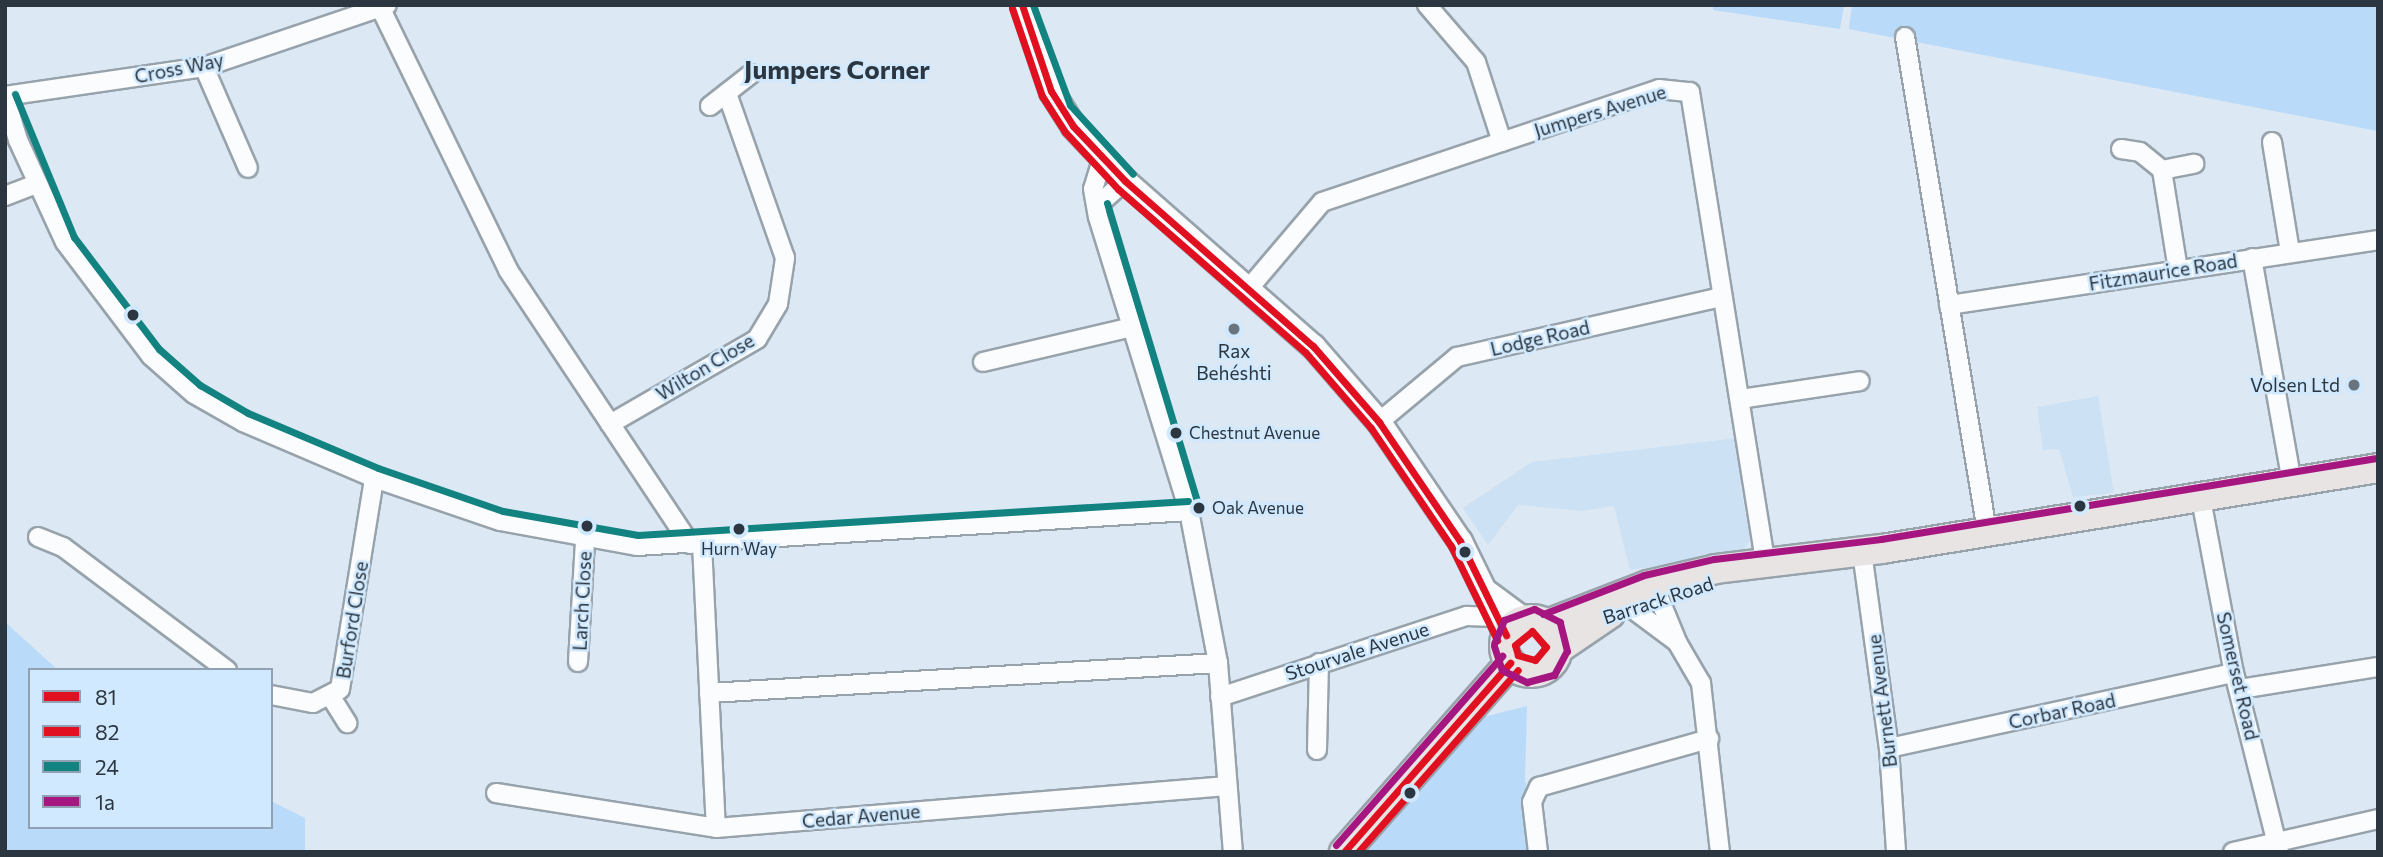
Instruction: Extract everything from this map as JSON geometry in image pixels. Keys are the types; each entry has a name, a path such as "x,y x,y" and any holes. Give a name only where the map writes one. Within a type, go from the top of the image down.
{"main road":[{"name":"Barrack Road","path":"1344,852 1517,632 1766,565 2201,499 2378,468"},
{"name":"Barrack Road","path":"1557,650 1587,624 1644,597"},
{"path":"1517,632 1557,650 1538,671 1517,632"}],"street":[{"path":"1022,5 1061,111 1102,160 1250,288 1379,422 1487,592 1517,632"},
{"path":"1427,5 1476,62 1502,142"},
{"path":"382,6 508,270 610,424 696,544 709,693 716,828"},
{"name":"Cross Way","path":"5,96 204,66 382,6"},
{"path":"1905,37 1987,531"},
{"path":"204,66 248,168"},
{"path":"710,106 751,74"},
{"name":"Jumpers Avenue","path":"1250,288 1322,202 1659,89 1690,92 1766,565"},
{"name":"Wilton Close","path":"610,424 757,339 778,304 785,258 727,93"},
{"path":"5,96 37,184 103,300 159,364 194,394 243,422 374,478 500,521 585,540 696,544 1189,511"},
{"path":"2272,142 2290,253"},
{"path":"2121,149 2140,152 2162,170 2178,270"},
{"path":"1102,160 1093,189 1189,511 1218,663 1233,852"},
{"path":"2162,170 2194,164"},
{"path":"1097,206 1125,181"},
{"path":"5,196 37,184"},
{"name":"Fitzmaurice Road","path":"1949,305 2378,240"},
{"path":"2252,258 2292,483"},
{"name":"Lodge Road","path":"1379,422 1457,357 1722,297"},
{"path":"984,362 1132,327"},
{"path":"1740,399 1860,381"},
{"name":"Burford Close","path":"273,695 303,702 331,697 343,677 374,478"},
{"name":"Somerset Road","path":"2201,499 2237,681 2278,847"},
{"path":"38,537 63,547 224,668"},
{"name":"Larch Close","path":"578,662 585,540"},
{"name":"Burnett Avenue","path":"1862,552 1889,748 1896,852"},
{"path":"1644,597 1701,683 1720,852"},
{"path":"1644,597 1671,636"},
{"name":"Stourvale Avenue","path":"1220,697 1467,616 1517,632"},
{"path":"709,693 1218,663"},
{"path":"1317,750 1319,663"},
{"name":"Corbar Road","path":"1889,748 2237,681 2378,667"},
{"path":"331,697 347,723"},
{"path":"1538,852 1532,802 1539,786 1709,739"},
{"name":"Cedar Avenue","path":"496,793 716,828 1227,786"},
{"path":"2233,852 2278,847 2378,819"}],"shaded area":[{"path":"1713,5 1844,5 1840,29 1713,10"},
{"path":"1852,5 2378,5 2378,131 1849,29"},
{"path":"2098,396 2114,493 2073,497 2059,449 2043,450 2037,407"},
{"path":"1746,437 1753,480 1740,484 1750,539 1743,554 1630,570 1614,506 1582,511 1518,505 1488,545 1463,508 1532,462"},
{"path":"5,622 56,668 28,668 28,829 273,829 273,802 305,818 305,852 5,852"},
{"path":"1527,706 1525,779 1538,852 1344,852 1451,725"}],"transit line":[{"name":"81","path":"1022,5 1051,91 1073,126 1125,181 1313,346 1379,422 1460,541 1506,635"},
{"name":"24","path":"1033,5 1070,105 1133,174"},
{"name":"82","path":"1012,8 1042,96 1065,132 1118,189 1306,353 1371,428 1451,546 1497,640"},
{"name":"24","path":"15,94 74,237 159,349 200,385 248,413 378,468 503,511 638,535 1188,501"},
{"name":"24","path":"1107,203 1199,508"},
{"name":"1a","path":"1543,614 1644,575 1714,559 1881,539 2376,458"},
{"name":"1a","path":"1494,643 1504,620 1534,609 1560,622 1567,651 1554,675 1527,682 1502,670 1494,646"},
{"name":"82","path":"1532,631 1546,647 1535,660 1518,655 1515,645 1532,631"},
{"name":"1a","path":"1336,845 1502,656"},
{"name":"81","path":"1344,852 1510,663"},
{"name":"82","path":"1358,852 1518,670"}],"place":[{"name":"Rax Behéshti","path":"1234,329"},
{"name":"Volsen Ltd","path":"2354,385"},
{"name":"Chestnut Avenue","path":"1176,433"},
{"name":"Oak Avenue","path":"1199,508"},
{"name":"Hurn Way","path":"739,529"}],"district":[{"name":"Jumpers Corner","path":"837,69"}]}
